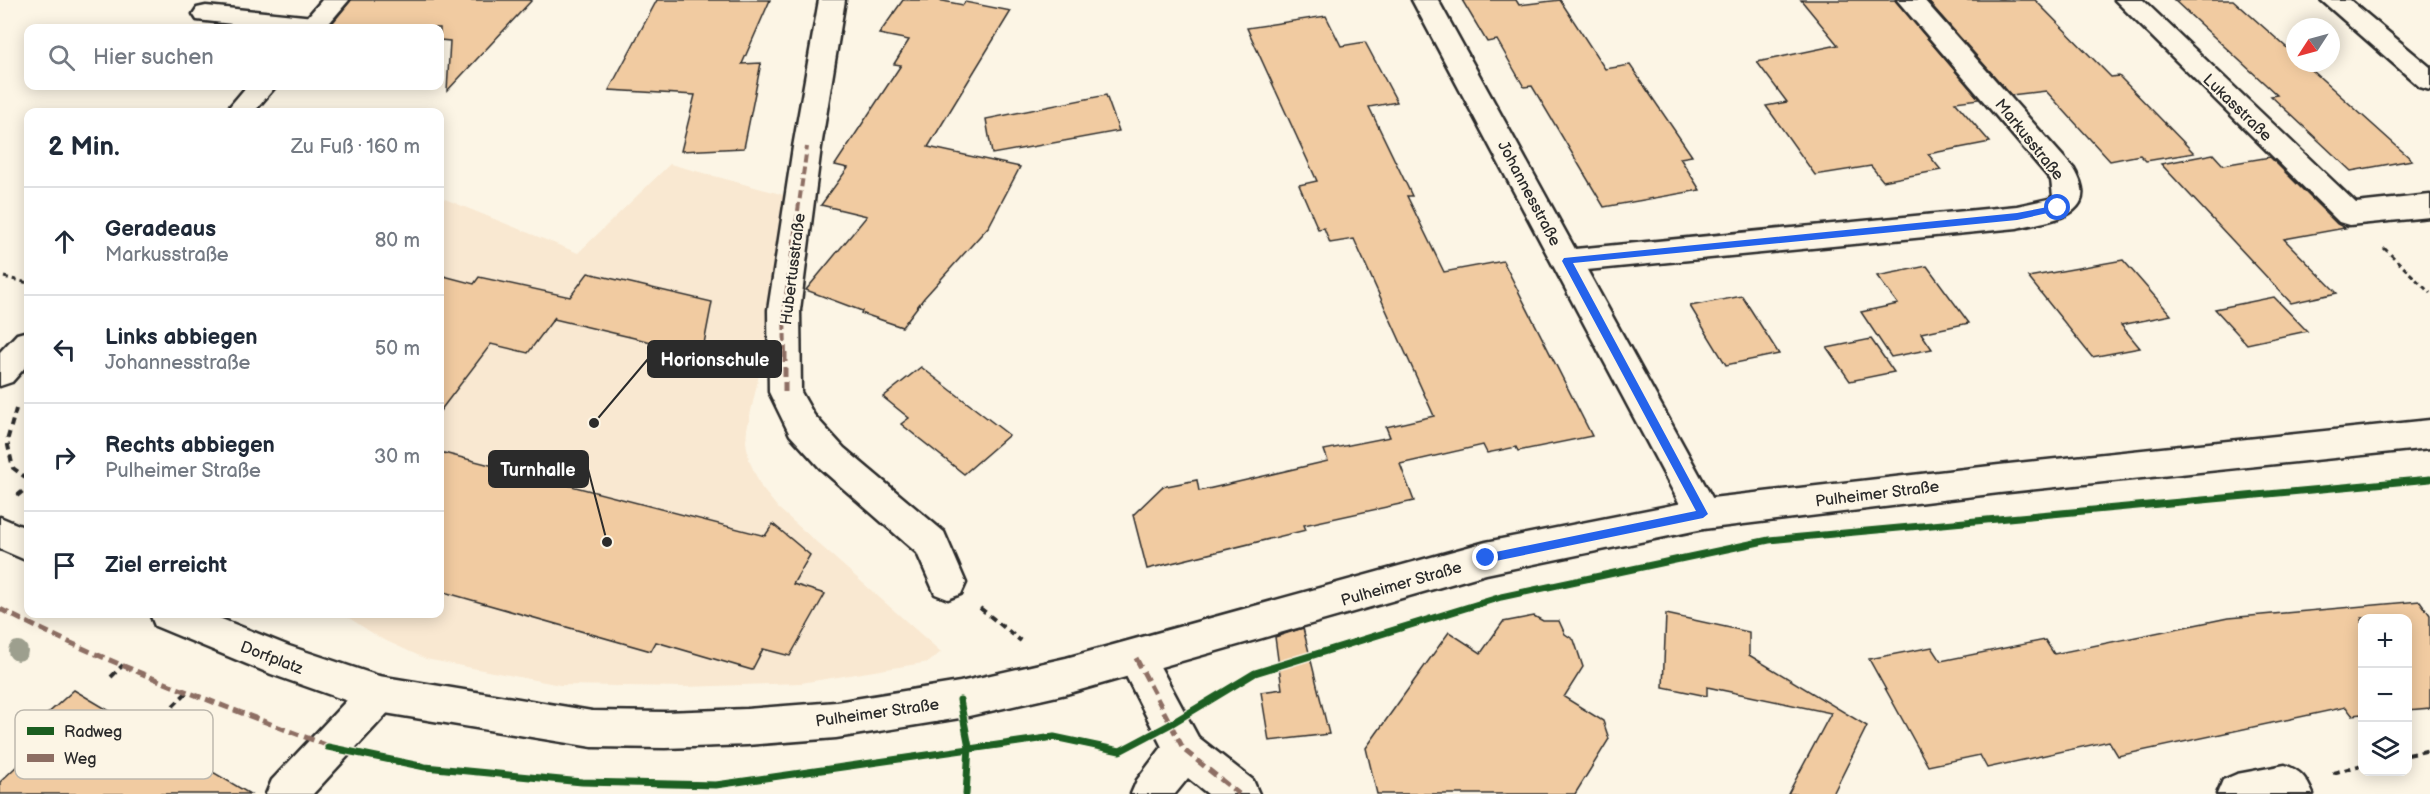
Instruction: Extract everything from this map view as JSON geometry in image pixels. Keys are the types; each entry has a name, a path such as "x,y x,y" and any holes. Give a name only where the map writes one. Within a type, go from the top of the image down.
{"street":[{"path":"316,24 336,0"},
{"name":"Hubertusstraße","path":"832,0 809,135 784,310 785,392 802,425 832,458 931,543 948,583"},
{"name":"Johannesstraße","path":"1425,0 1703,514"},
{"name":"Markusstraße","path":"1567,261 2017,217 2058,208 2067,200 2068,187 2064,176 1910,0"},
{"name":"Lukasstraße","path":"2128,0 2349,214"},
{"path":"2334,0 2430,81"},
{"path":"206,14 288,24"},
{"path":"243,108 258,90"},
{"path":"2349,214 2430,206"},
{"path":"0,373 24,347"},
{"name":"Pulheimer Straße","path":"379,694 592,729 665,730 747,727 836,720 960,700 1066,676 1486,558 1703,514 1999,479 2430,434"},
{"path":"0,532 24,544"},
{"name":"Dorfplatz","path":"178,618 284,662 379,694"},
{"path":"1136,658 1184,750 1239,794"},
{"path":"286,794 379,694"},
{"path":"1151,794 1184,750"},
{"path":"2238,794 2285,784 2293,794"}],"path":[{"path":"2349,214 2430,293"},
{"path":"4,277 24,282"},
{"path":"21,402 14,412 7,441 13,468 24,476"},
{"path":"948,583 1066,676"},
{"path":"111,676 123,665"},
{"path":"173,706 187,692"},
{"path":"2412,754 2430,750"}],"shaded area":[{"path":"670,164 784,195 767,339 747,429 746,442 749,460 761,487 778,508 941,652 929,662 801,683 685,687 560,685 426,659 380,638 349,618 444,618 444,199 578,253"}],"building":[{"path":"351,0 532,0 447,91 450,41 444,40 444,24 331,24"},
{"path":"657,0 770,0 742,64 761,63 744,148 681,151 695,95 609,90"},
{"path":"903,0 938,0 963,5 965,2 1011,11 928,147 1020,167 989,226 924,298 902,327 806,290 867,216 821,205 848,168 835,165 901,65 894,64 909,40 879,34"},
{"path":"1462,0 1516,0 1519,5 1560,0 1605,69 1630,65 1692,156 1680,158 1700,190 1604,207 1532,86 1524,87 1497,40 1487,42"},
{"path":"1801,0 1895,0 1979,99 1955,102 1990,142 1928,154 1941,170 1883,181 1871,166 1815,175 1766,106 1787,102 1757,62 1838,45"},
{"path":"1927,0 2035,0 2111,77 2119,76 2194,153 2146,161 2140,155 2110,161 2046,91 2011,95"},
{"path":"2174,0 2233,0 2286,47 2286,72 2314,72 2412,160 2351,171 2271,96 2277,95"},
{"path":"1326,16 1341,46 1365,42 1397,102 1369,107 1412,196 1407,196 1444,272 1503,261 1592,436 1518,451 1516,447 1487,453 1483,445 1400,464 1414,501 1304,525 1306,530 1147,569 1133,515 1162,487 1197,480 1199,491 1328,461 1324,450 1390,437 1386,427 1434,416 1354,239 1330,243 1324,228 1318,229 1299,185 1317,181 1247,28"},
{"path":"1106,95 1119,131 992,154 986,119"},
{"path":"2213,154 2223,165 2270,157 2337,224 2345,228 2284,239 2337,293 2291,303 2161,164"},
{"path":"2123,260 2171,315 2121,325 2140,348 2092,357 2028,277"},
{"path":"1927,266 1969,323 1921,333 1932,349 1891,357 1861,312 1898,304 1877,276"},
{"path":"588,273 712,302 702,354 554,319 555,317 528,353 491,344 444,406 444,276 474,284 479,277 570,297"},
{"path":"1742,296 1779,354 1726,365 1690,306"},
{"path":"2274,297 2307,331 2247,344 2215,309"},
{"path":"1871,339 1894,372 1850,381 1827,348"},
{"path":"921,367 1009,435 964,474 901,424 909,418 883,397"},
{"path":"444,453 765,536 773,524 810,555 793,584 825,594 790,656 763,649 752,670 656,642 651,651 444,592"},
{"path":"2420,601 2430,615 2430,708 2412,710 2412,614 2358,614 2358,714 2352,715 2346,707 2118,756 2109,741 1987,768 1980,755 1928,766 1869,659 1932,647 1941,661 2045,640 2054,654 2228,618"},
{"path":"1666,614 1749,632 1749,655 1867,726 1833,794 1788,794 1831,713 1707,687 1707,696 1663,687"},
{"path":"1534,616 1543,621 1559,621 1565,634 1574,640 1583,667 1564,697 1603,721 1609,739 1575,794 1377,794 1366,748 1449,632 1481,653 1503,622"},
{"path":"1303,628 1329,734 1269,741 1261,692 1282,689 1275,637"},
{"path":"74,690 108,710 52,710"},
{"path":"15,768 15,779 213,779 213,772 250,794 0,794 0,782"}],"marked path":[{"path":"785,392 784,310 807,147"},
{"path":"0,609 57,638 187,692 334,748"},
{"path":"1136,658 1184,750 1239,794"}],"cycle path":[{"path":"328,747 425,767 582,782 716,785 1054,737 1120,751 1169,725 1255,673 1501,597 1769,540 2430,479"},
{"path":"960,700 969,747 966,794"}],"place":[{"name":"Horionschule","path":"594,423"},
{"name":"Turnhalle","path":"607,542"}],"route":[{"path":"1486,558 1703,514 1567,261 2017,217 2058,208"}]}
